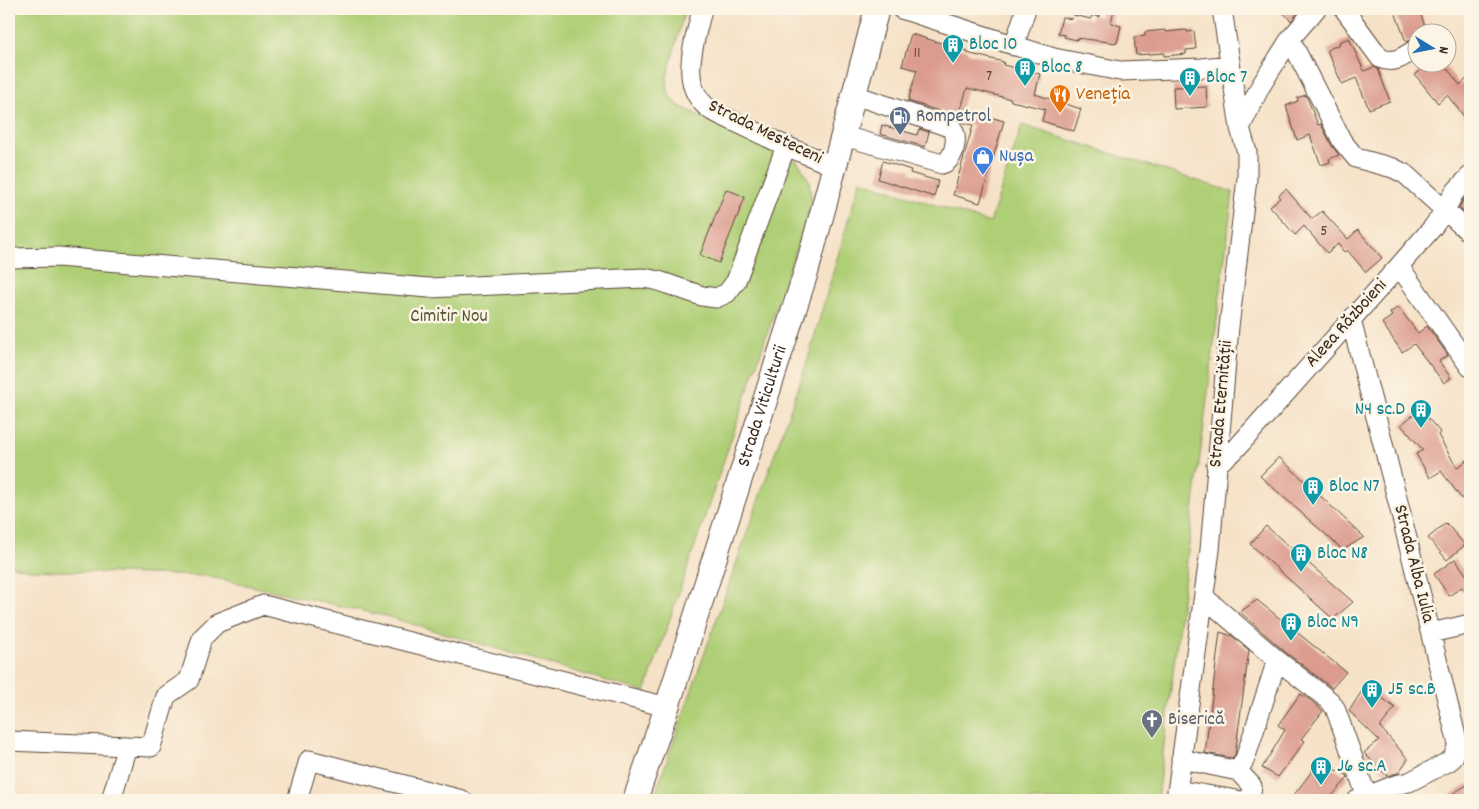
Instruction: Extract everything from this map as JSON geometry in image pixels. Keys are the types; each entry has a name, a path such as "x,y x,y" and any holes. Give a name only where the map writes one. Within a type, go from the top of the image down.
{"main road":[{"name":"Strada Viticulturii","path":"635,800 667,707 807,269 877,9"}],"street":[{"name":"Strada Mesteceni","path":"702,9 689,74 692,88 703,105 786,146 836,167"},
{"path":"1014,46 1026,9"},
{"name":"Strada Eternității","path":"1177,795 1210,550 1229,327 1247,179 1247,152 1240,128 1222,9"},
{"path":"1240,128 1260,88 1290,39 1316,9"},
{"path":"1344,9 1380,58 1386,62 1396,60 1406,54"},
{"path":"912,10 1054,58 1120,71 1230,65"},
{"path":"1290,39 1342,141 1350,152 1356,158 1393,168 1405,174 1470,233"},
{"path":"844,136 942,164 950,158 954,146 955,133 952,128 855,95"},
{"path":"9,258 58,257 429,288 644,278 659,281 702,296 716,298 727,293 736,281 786,146"},
{"name":"Aleea Războieni","path":"1216,465 1234,451 1399,266 1445,210 1454,193 1470,176"},
{"path":"1399,266 1470,367"},
{"name":"Strada Alba Iulia","path":"1351,320 1458,744 1457,751 1448,762 1409,782 1395,785 1362,798"},
{"path":"1204,597 1330,701 1335,708 1362,798"},
{"path":"9,740 151,747 166,696 189,680 202,638 217,623 263,605 667,707"},
{"name":"Strada Alba Iulia","path":"1431,633 1470,624"},
{"path":"1238,771 1245,759 1278,660"},
{"path":"110,800 127,746"},
{"path":"1182,759 1238,771 1252,786 1250,800"},
{"path":"298,797 310,760 462,800"},
{"path":"1177,795 1237,800"}],"green space":[{"name":"Cimitir Nou","path":"9,9 685,9 667,77 668,93 679,106 798,162 809,180 812,202 645,692 385,616 206,576 29,570 9,565"},
{"path":"1022,125 1233,192 1157,800 653,800 806,365 860,180 990,223"}],"building":[{"path":"1100,9 1114,9 1111,23 1121,26 1117,43 1077,38 1077,40 1058,34 1062,17 1072,19 1073,15 1091,19 1092,15 1100,17"},
{"path":"1280,9 1301,9 1291,21"},
{"path":"1394,9 1419,9 1424,22 1406,22 1406,42"},
{"path":"1165,30 1165,32 1194,31 1196,49 1186,50 1186,54 1164,56 1164,53 1136,55 1134,37 1145,36 1145,32"},
{"path":"911,34 968,51 967,53 1004,62 1003,65 1040,74 1035,94 1081,109 1074,131 1042,121 1045,109 967,88 961,109 1004,121 980,203 953,195 973,125 908,101 917,70 902,66"},
{"path":"1349,38 1364,71 1374,67 1378,69 1390,101 1369,109 1356,78 1342,84 1327,50"},
{"path":"1419,72 1450,72 1460,85 1470,76 1470,124 1447,95 1438,103 1415,75"},
{"name":"Bloc 7","path":"1206,86 1207,107 1174,109 1173,87"},
{"path":"1306,95 1318,125 1321,124 1332,146 1339,155 1329,159 1330,162 1321,165 1310,135 1297,140 1286,106 1298,101 1297,98"},
{"path":"882,125 917,135 919,129 929,132 925,147 880,134"},
{"path":"883,161 911,170 910,173 938,181 934,197 878,179"},
{"path":"726,189 745,197 719,263 700,255"},
{"path":"1286,189 1312,219 1322,211 1348,239 1358,230 1382,258 1366,272 1347,250 1344,252 1338,244 1327,253 1304,226 1295,235 1270,206 1280,198 1279,195"},
{"path":"1470,193 1470,218 1459,208 1463,200"},
{"path":"1398,307 1418,333 1427,326 1448,355 1439,361 1451,378 1444,383 1414,344 1402,352 1382,323 1392,316 1390,313"},
{"path":"1420,409 1440,432 1438,435 1457,468 1470,458 1470,492 1462,499 1441,471 1430,478 1416,454 1423,450 1401,425"},
{"name":"Bloc N7","path":"1279,457 1364,537 1343,550 1260,476"},
{"path":"1446,523 1465,545 1447,560 1428,538"},
{"name":"Bloc N8","path":"1266,526 1353,602 1333,619 1250,544"},
{"path":"1455,559 1470,580 1470,599 1462,587 1449,596 1434,574"},
{"name":"Bloc N9","path":"1257,600 1346,672 1332,688 1284,651 1240,612"},
{"path":"1220,632 1232,636 1249,650 1235,755 1232,758 1205,753"},
{"path":"1366,685 1395,708 1380,727 1408,759 1398,773 1387,776 1364,753 1379,740 1349,711"},
{"path":"1300,694 1323,711 1301,739 1305,741 1278,777 1262,768 1285,730 1278,725"},
{"name":"J6 sc.A","path":"1318,763 1347,775 1348,778 1328,800 1300,800 1294,795"},
{"path":"1470,783 1470,800 1442,800"}],"place":[{"name":"Bloc 10","path":"953,64"},
{"name":"Bloc 8","path":"1025,87"},
{"name":"Bloc 7","path":"1190,97"},
{"name":"Veneția","path":"1060,114"},
{"name":"Rompetrol","path":"900,136"},
{"name":"Nușa","path":"983,176"},
{"name":"N4 sc.D","path":"1421,429"},
{"name":"Bloc N7","path":"1313,506"},
{"name":"Bloc N8","path":"1301,573"},
{"name":"Bloc N9","path":"1291,642"},
{"name":"J5 sc.B","path":"1372,709"},
{"name":"Biserică","path":"1152,739"},
{"name":"J6 sc.A","path":"1321,786"}]}
